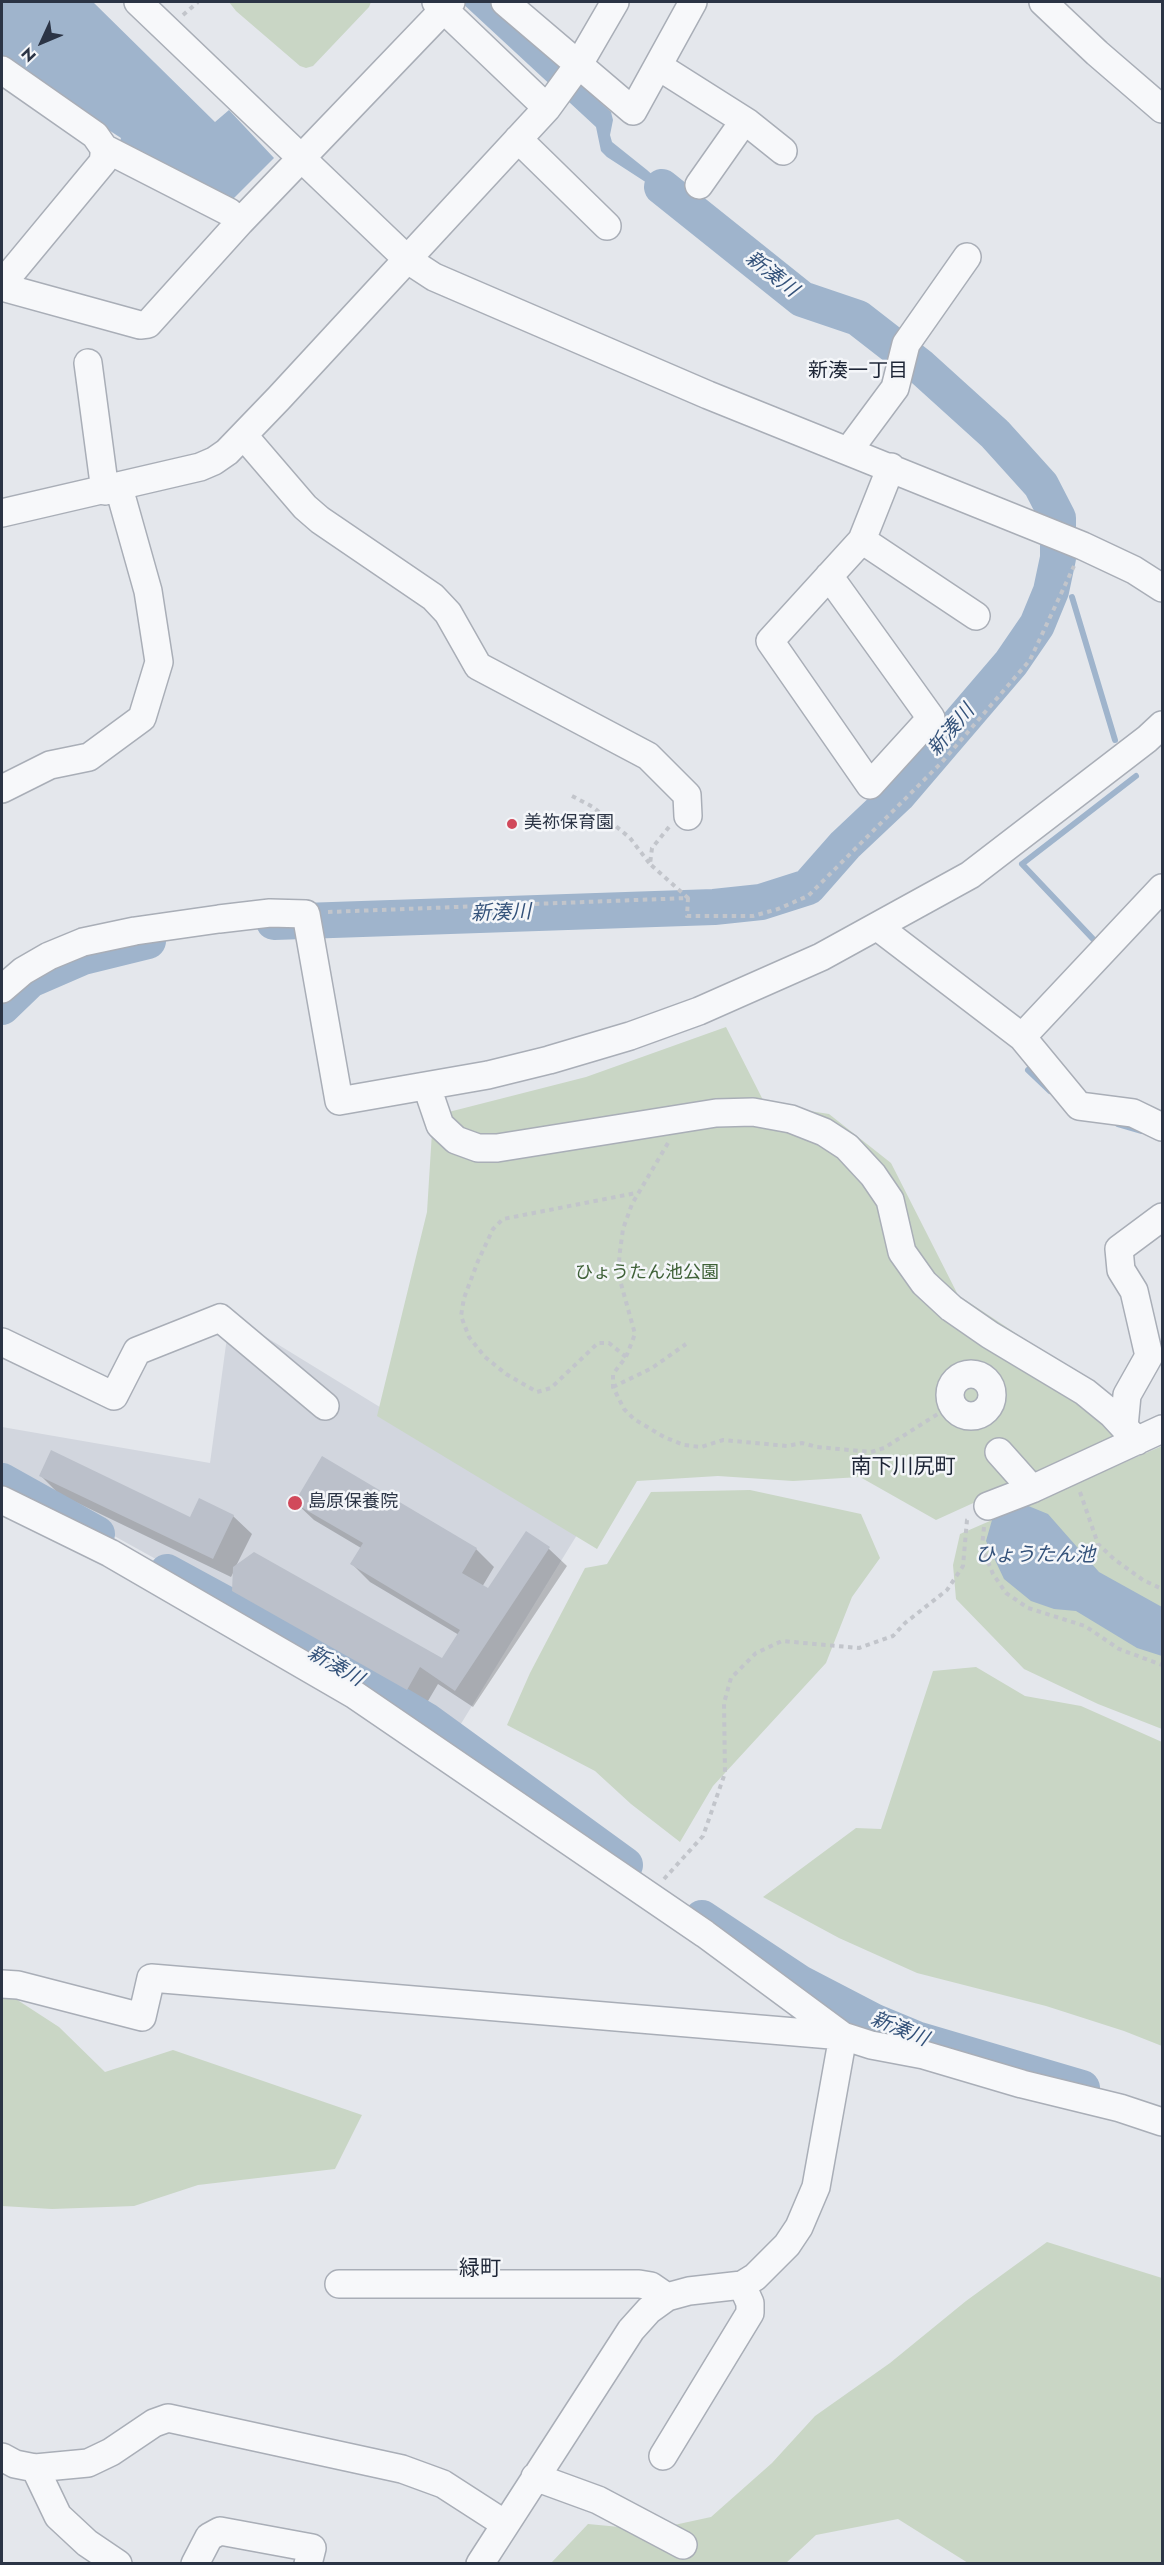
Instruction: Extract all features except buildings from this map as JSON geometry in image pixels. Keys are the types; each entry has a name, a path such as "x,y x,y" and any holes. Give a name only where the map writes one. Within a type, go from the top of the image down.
{"street":[{"path":"138,2 408,260 434,277 595,344 708,395 1058,536 1134,570 1162,588"},
{"path":"505,2 633,111 693,2"},
{"path":"2,513 201,467 214,461 244,436 550,104 578,66 615,2"},
{"path":"1044,2 1097,53 1162,109"},
{"path":"104,148 103,162 2,286 140,325 148,324 445,4 550,104"},
{"path":"657,66 744,121 783,151"},
{"path":"2,70 95,135 104,148 229,212"},
{"path":"699,185 744,121"},
{"path":"518,139 607,226"},
{"path":"849,450 896,388 904,354 967,257"},
{"path":"2,789 50,765 89,757 142,718 159,662 148,591 112,489 88,363"},
{"path":"244,436 305,507 320,520 433,597 448,613 478,666 648,756 687,795 688,816"},
{"path":"829,576 931,718 870,785 770,641 829,576 862,540 891,467"},
{"path":"862,540 976,616"},
{"path":"2,989 23,971 40,961 83,942 135,931 270,913 307,919 339,1101 427,1087 549,1060 630,1036 699,1011 821,957 878,927 970,875 1102,775 1162,724"},
{"path":"1022,1037 1162,888"},
{"path":"878,927 1022,1037 1079,1106 1133,1113 1162,1127"},
{"path":"427,1087 435,1114 447,1134 466,1145 478,1148 496,1148 716,1113 753,1112 791,1119 824,1132 847,1147 873,1175 890,1200 902,1252 924,1283 951,1308 990,1335 1085,1392 1131,1434"},
{"path":"1131,1434 1127,1395 1149,1356 1134,1291 1121,1270 1119,1249 1162,1217"},
{"path":"2,1342 114,1396 137,1351 220,1318 325,1406"},
{"path":"988,1506 1073,1470 1131,1434 1162,1429"},
{"path":"999,1452 1032,1489"},
{"path":"2,1500 110,1552 355,1695 705,1934 843,2036"},
{"path":"2,1984 18,1985 142,2017 151,1978 843,2036 871,2045 924,2055 1022,2084 1120,2108 1162,2122"},
{"path":"480,2564 631,2330 649,2310 668,2297 689,2291 742,2285 755,2277 787,2245 799,2227 816,2187 843,2036"},
{"path":"339,2284 639,2284 651,2286 668,2297"},
{"path":"663,2456 750,2313 750,2303 742,2285"},
{"path":"2,2457 15,2464 35,2468 88,2463 111,2452 154,2423 168,2418 402,2469 443,2484 505,2524"},
{"path":"35,2468 58,2517 87,2543 118,2564"},
{"path":"535,2477 598,2500 683,2545"},
{"path":"195,2564 208,2537 220,2531 312,2548 308,2564"}],"path":[{"path":"572,796 593,807 630,838 650,864 688,899"},
{"path":"650,864 652,848 667,829 688,816"},
{"path":"687,914 688,899"},
{"path":"307,919 688,899"},
{"path":"686,1117 637,1193 623,1229 618,1273 635,1334 626,1357 612,1374 613,1387 624,1409 634,1419 664,1437 684,1445 701,1447 723,1440 787,1446 802,1443 817,1447 871,1452 884,1448 952,1405"},
{"path":"626,1357 609,1343 598,1343 551,1388 537,1392 506,1374 485,1357 469,1337 461,1316 464,1298 478,1261 493,1229 503,1219 637,1193"},
{"path":"613,1387 652,1368 686,1344"},
{"path":"1073,1470 1098,1544 1114,1560 1143,1580 1162,1589"},
{"path":"988,1506 982,1548 993,1574 1006,1593 1028,1608 1085,1626 1119,1648 1162,1665"},
{"path":"648,1897 703,1836 725,1773 724,1703 731,1678 756,1653 783,1641 859,1648 893,1636 905,1623 946,1590 963,1566 967,1520 988,1506"}],"shaded area":[{"name":"島原保養院","path":"230,1315 580,1530 459,1727 6,1476 2,1471 2,1427 210,1463"}],"green space":[{"path":"229,2 371,2 369,7 313,66 306,68 300,66 236,11"},
{"name":"ひょうたん池公園","path":"726,1027 765,1104 829,1114 891,1163 958,1295 1029,1342 1129,1432 936,1520 860,1477 793,1481 718,1476 637,1481 597,1549 377,1416 427,1212 433,1116 586,1077"},
{"path":"1162,1446 1162,1729 1098,1704 1024,1669 956,1599 953,1565 960,1534"},
{"path":"750,1490 861,1514 880,1558 852,1597 826,1663 713,1786 680,1842 631,1804 595,1771 507,1725 530,1673 585,1568 607,1564 651,1492"},
{"path":"976,1667 1025,1696 1081,1706 1162,1742 1162,2046 1046,2006 917,1973 839,1938 763,1897 856,1828 881,1829 933,1671"},
{"path":"2,1990 59,2027 105,2072 173,2050 362,2115 335,2169 198,2185 134,2206 52,2209 2,2206"},
{"path":"1047,2242 1162,2278 1162,2563 968,2563 898,2519 816,2535 786,2563 554,2564 552,2562 588,2524 651,2530 711,2517 772,2463 815,2416 890,2363 966,2301"}],"water":[{"path":"2,2 93,2 215,122 229,110 274,158 230,202 117,151 121,138 2,61"},
{"path":"461,2 489,2 611,112 612,142 701,218 607,157 601,151 596,127"},
{"name":"ひょうたん池","path":"1026,1505 1048,1514 1099,1572 1162,1607 1162,1656 1137,1648 1076,1611 1054,1609 1031,1601 1004,1579 986,1541 992,1520"}],"waterway":[{"name":"新湊川","path":"274,922 714,907 761,902 808,887 845,845 898,795 1011,663 1037,625 1051,591 1058,558 1058,518 1041,485 995,434 921,367 858,318 802,299 662,187"},
{"name":"新湊川","path":"1058,558 1062,568"},
{"path":"1072,597 1115,740"},
{"path":"1094,940 1022,864 1136,776"},
{"name":"新湊川","path":"2,1007 30,980 83,957 148,941"},
{"path":"1028,1070 1050,1091"},
{"path":"1118,1124 1142,1131"},
{"name":"新湊川","path":"2,1481 97,1534"},
{"name":"新湊川","path":"167,1572 259,1622 427,1721 625,1865"},
{"name":"新湊川","path":"702,1918 800,1983 875,2022 916,2039 1082,2088"}],"place":[{"name":"美祢保育園","path":"512,824"},
{"name":"島原保養院","path":"295,1503"}],"district":[{"name":"新湊一丁目","path":"858,372"},
{"name":"南下川尻町","path":"903,1468"},
{"name":"緑町","path":"480,2270"}]}
